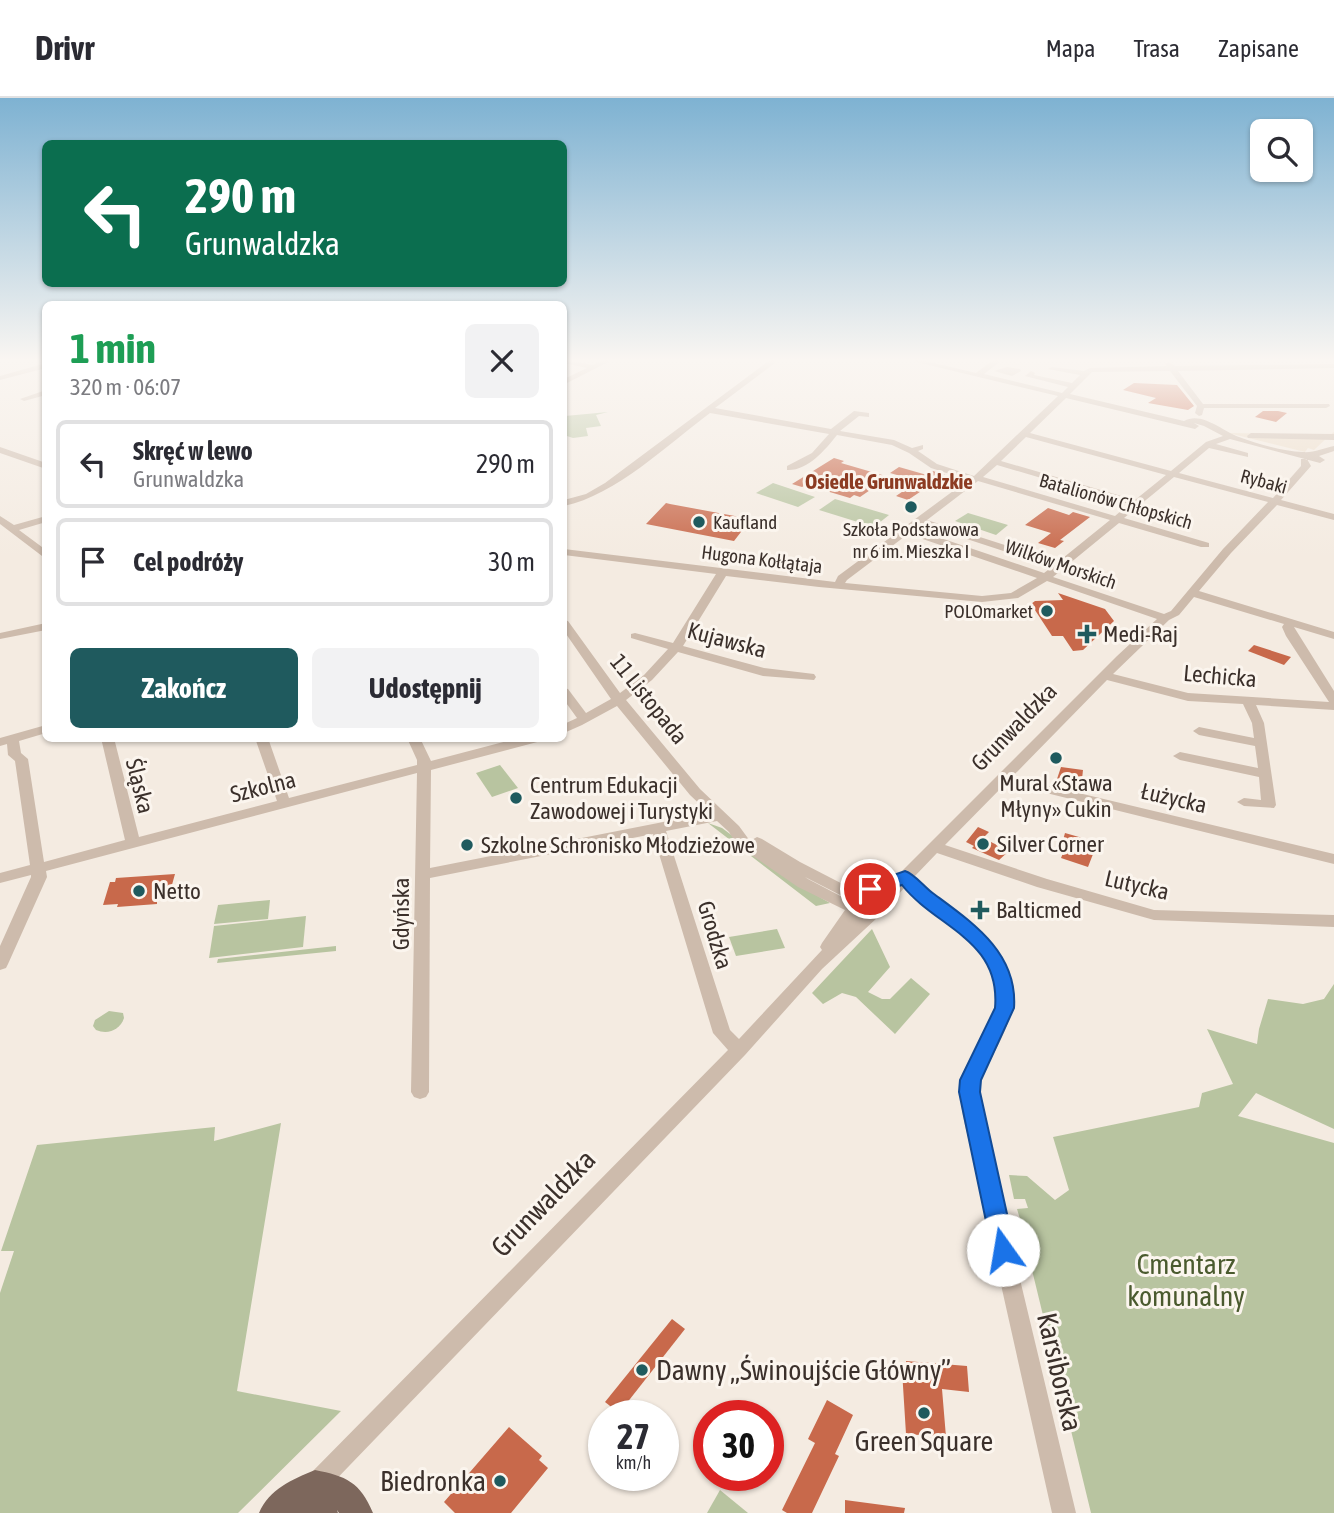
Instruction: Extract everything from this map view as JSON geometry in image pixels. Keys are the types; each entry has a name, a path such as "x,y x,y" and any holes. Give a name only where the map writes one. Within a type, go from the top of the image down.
{"main road":[{"path":"274,1513 294,1494 334,1500"},
{"path":"298,1513 334,1500"}],"street":[{"path":"567,500 595,492 616,480 688,426"},
{"name":"Batalionów Chłopskich","path":"796,426 894,443 915,452 934,466 1205,545"},
{"path":"790,468 815,455 842,426"},
{"path":"839,586 842,578 976,478 1031,426"},
{"path":"1208,426 1223,435 1285,452 1316,454 1334,444 1323,436 1251,436"},
{"path":"1208,426 1223,435"},
{"path":"1208,426 1223,435"},
{"name":"Rybaki","path":"1023,434 1334,517"},
{"path":"1040,581 1223,435"},
{"name":"Grunwaldzka","path":"859,904 905,877 937,848 1105,676 1165,618 1175,613 1223,556 1279,503 1302,464 1326,456 1334,444"},
{"path":"1208,445 1245,455"},
{"path":"0,450 42,465"},
{"path":"1285,452 1302,464 1317,460 1332,462"},
{"path":"995,462 1136,502"},
{"path":"0,519 42,552"},
{"path":"14,528 42,520"},
{"name":"Wilków Morskich","path":"918,520 1059,566"},
{"name":"Wilków Morskich","path":"906,530 1040,581"},
{"name":"Hugona Kołłątaja","path":"567,552 839,586 989,599 1014,596 1040,581 1065,584"},
{"path":"567,728 656,671 675,648 723,572"},
{"name":"Wilków Morskich","path":"1065,584 1165,618"},
{"path":"1193,593 1334,636"},
{"path":"1290,623 1288,628 1292,636 1334,700"},
{"path":"0,635 42,627"},
{"name":"11 Listopada","path":"567,627 617,698 695,792 719,816 790,869 859,904"},
{"name":"Kujawska","path":"635,636 763,672 810,677"},
{"name":"Lechicka","path":"1105,676 1188,697 1334,706"},
{"path":"567,696 584,719"},
{"path":"1244,802 1269,805 1258,723 1248,701"},
{"path":"0,964 39,877 21,759 15,755 6,740 42,730"},
{"path":"1199,731 1261,743"},
{"name":"Śląska","path":"108,742 133,843"},
{"path":"262,742 285,804"},
{"name":"Gdyńska","path":"415,742 424,761 420,1092"},
{"name":"Szkolna","path":"0,878 521,742"},
{"path":"1180,756 1265,774"},
{"name":"Łużycka","path":"1005,779 1334,859"},
{"path":"424,874 719,816"},
{"name":"Grodzka","path":"658,828 722,1033 738,1050"},
{"name":"Lutycka","path":"937,848 1039,882 1154,915 1334,921"},
{"name":"Grunwaldzka","path":"334,1500 337,1473 351,1448 738,1050 816,965 859,904 881,886 905,877"},
{"name":"Karsiborska","path":"905,877 913,887 965,927 990,951 1003,982 1005,1008 971,1080 970,1092 979,1146 1063,1513"}],"green space":[{"path":"567,426 601,426 586,428 588,436 567,436"},
{"path":"773,483 815,497 798,507 756,493"},
{"path":"835,499 889,515 874,527 819,510"},
{"path":"968,513 1008,525 996,535 955,521"},
{"path":"500,765 518,788 492,797 476,773"},
{"path":"708,823 722,828 800,886 830,903 816,906"},
{"path":"270,900 268,919 214,924 218,905"},
{"path":"306,916 303,947 209,958 214,926"},
{"path":"777,929 785,948 736,956 729,937"},
{"path":"872,929 890,967 868,992 882,999 890,999 911,978 930,994 895,1034 856,997 842,993 823,1004 812,993"},
{"path":"336,946 336,951 217,963 218,959"},
{"name":"Cmentarz komunalny","path":"1334,984 1334,1129 1256,1093 1238,1116 1334,1143 1334,1513 1091,1513 1032,1270 1027,1266 1017,1220 1020,1219 1017,1209 1028,1208 1025,1199 1014,1199 1009,1175 1027,1176 1055,1200 1069,1190 1053,1137 1199,1107 1202,1093 1233,1084 1207,1029 1257,1044 1268,999 1303,1004 1324,999"},
{"path":"109,1011 123,1013 122,1022 109,1032 96,1030 93,1026 95,1020"},
{"path":"281,1123 237,1391 341,1411 238,1513 0,1513 0,1293 14,1251 1,1251 37,1145 215,1127 214,1141"},
{"path":"721,1491 748,1513 707,1513"}],"shaded area":[{"path":"1334,432 1334,436 1329,436 1314,450 1308,448 1305,452 1228,433 1330,435"}],"building":[{"path":"834,458 844,461 841,463 889,477 860,497 854,495 850,498 806,485 802,487 792,484"},
{"path":"899,467 927,475 933,471 945,475 908,500 896,496 918,481 890,473"},
{"name":"Kaufland","path":"666,503 751,519 734,541 646,524"},
{"path":"1048,508 1069,515 1073,512 1090,517 1060,540 1064,541 1055,548 1038,543 1051,533 1025,525"},
{"path":"1058,593 1105,609 1114,621 1083,650 1073,651 1063,636 1052,636 1031,604 1035,601 1063,600"},
{"path":"1254,645 1291,657 1284,665 1248,651"},
{"path":"1061,767 1083,770 1081,788 1056,782"},
{"name":"Silver Corner","path":"978,827 989,832 983,838 1009,851 999,860 972,848 974,846 966,842"},
{"path":"1065,833 1093,841 1090,848 1095,849 1088,867 1061,858 1068,841 1063,840"},
{"name":"Netto","path":"175,874 168,899 157,900 157,904 117,907 118,904 103,905 110,882 115,882 116,878"},
{"name":"Dawny „Świnoujście Główny”","path":"672,1319 685,1329 629,1400 607,1400"},
{"name":"Green Square","path":"906,1361 967,1366 969,1392 942,1389 946,1437 906,1434 902,1370 907,1371"},
{"path":"827,1400 853,1415 835,1454 839,1456 812,1513 787,1513 782,1510 815,1443 808,1439"},
{"name":"Biedronka","path":"509,1427 542,1456 539,1460 548,1468 511,1513 455,1513 444,1502"},
{"path":"845,1500 905,1508 904,1513 845,1513"}],"place":[{"name":"Szkoła Podstawowa nr 6 im. Mieszka I","path":"911,507"},
{"name":"Kaufland","path":"699,522"},
{"name":"POLOmarket","path":"1047,611"},
{"name":"Medi-Raj","path":"1087,634"},
{"name":"Mural «Stawa Młyny» Cukin","path":"1056,758"},
{"name":"Centrum Edukacji Zawodowej i Turystyki","path":"516,798"},
{"name":"Silver Corner","path":"983,844"},
{"name":"Szkolne Schronisko Młodzieżowe","path":"467,845"},
{"name":"Netto","path":"139,891"},
{"name":"Balticmed","path":"980,910"},
{"name":"Dawny „Świnoujście Główny”","path":"642,1370"},
{"name":"Green Square","path":"924,1413"},
{"name":"Biedronka","path":"500,1481"}],"district":[{"name":"Osiedle Grunwaldzkie","path":"889,482"}],"route":[{"path":"870,889 905,877 913,887 965,927 990,951 999,968 1006,996 1005,1008 971,1080 970,1092 979,1146 1003,1250"}]}
